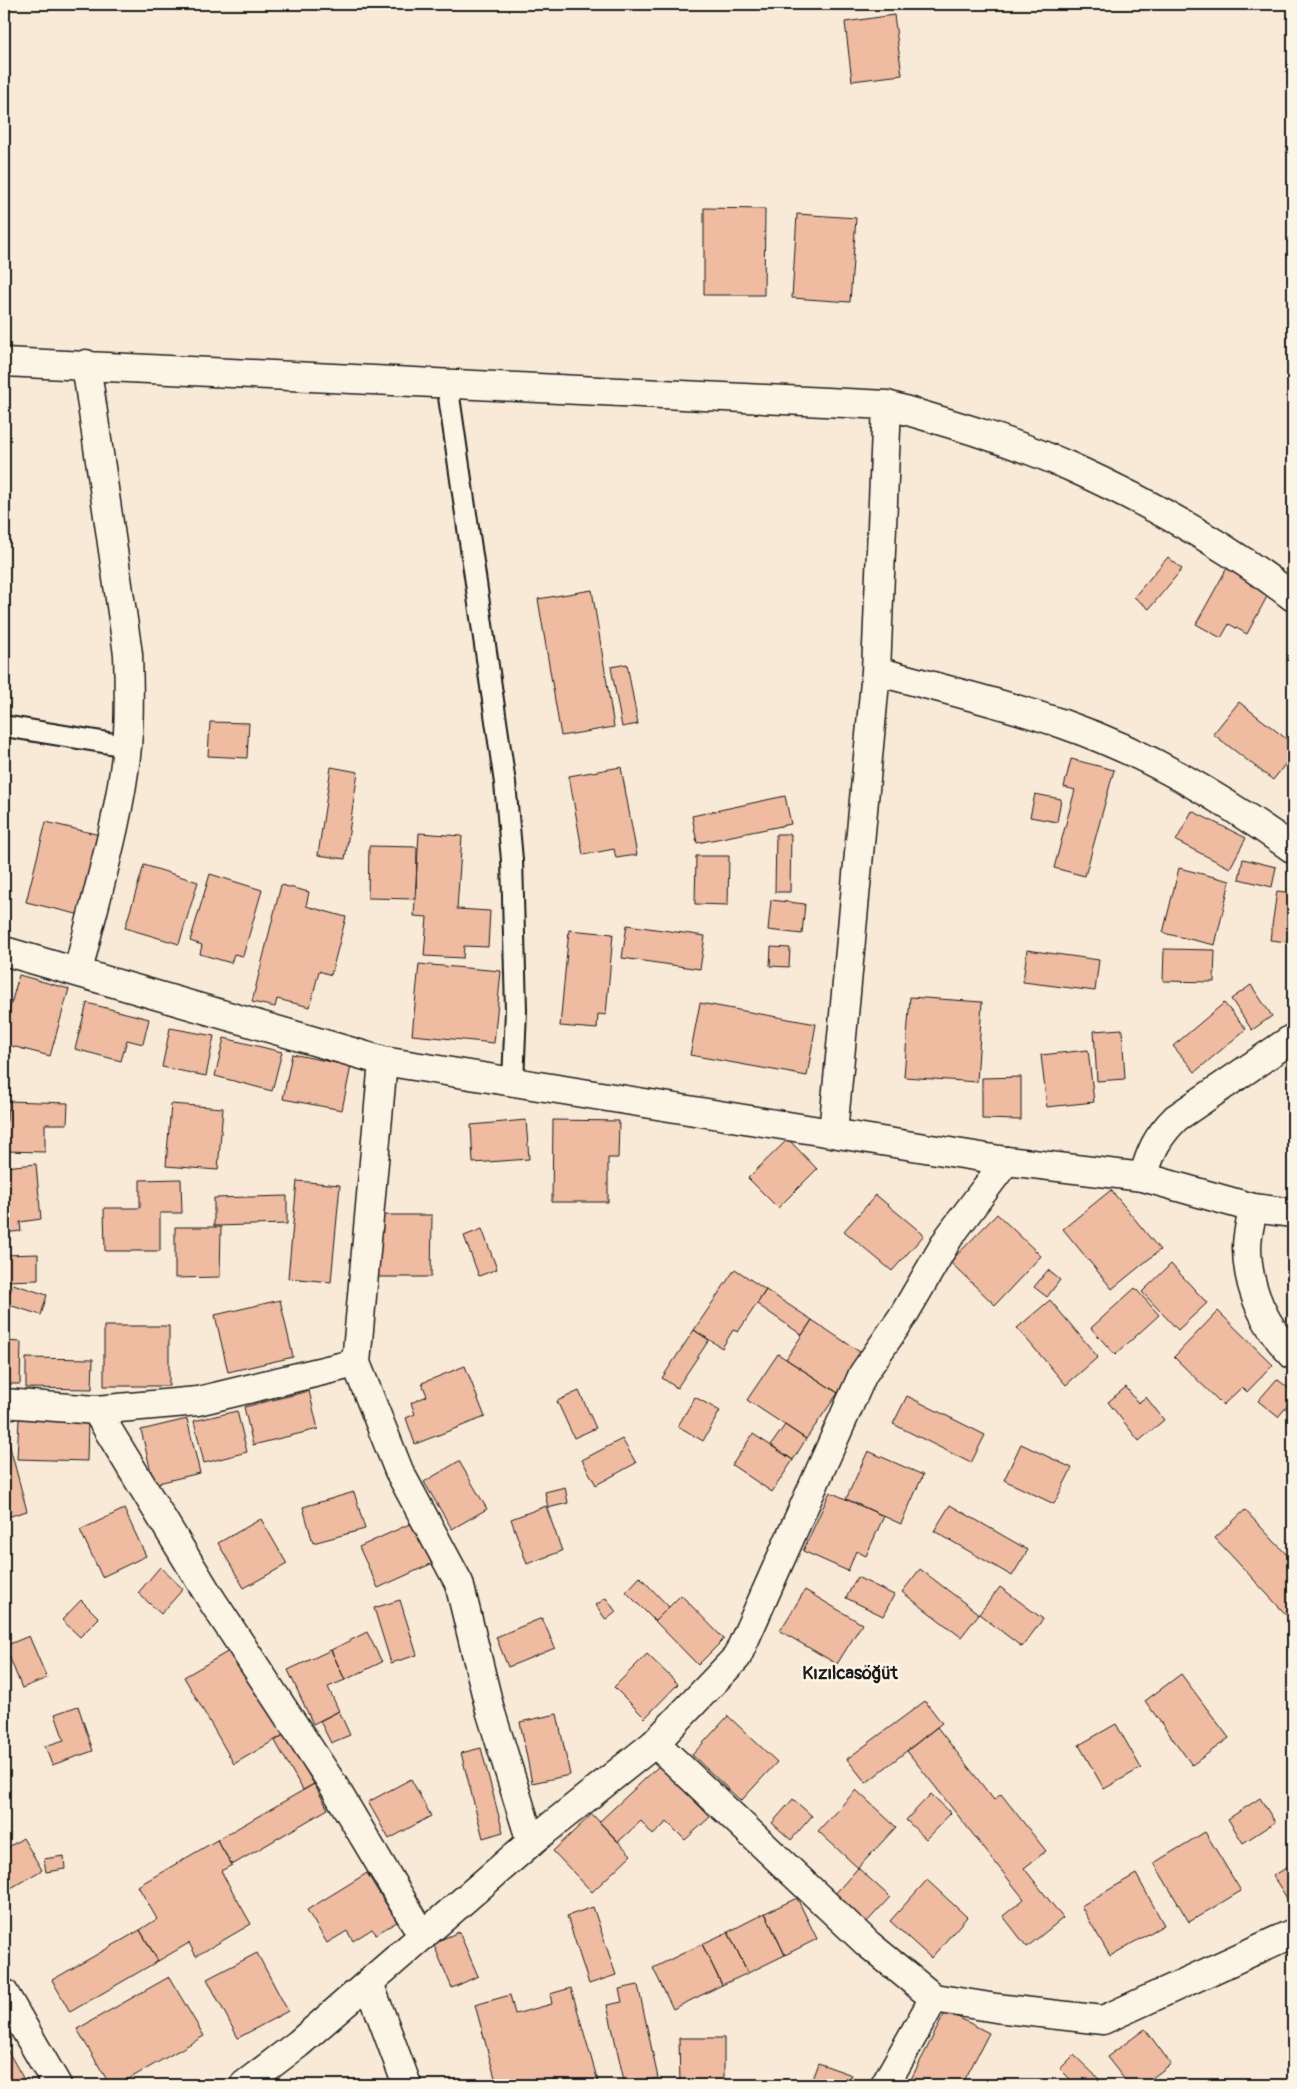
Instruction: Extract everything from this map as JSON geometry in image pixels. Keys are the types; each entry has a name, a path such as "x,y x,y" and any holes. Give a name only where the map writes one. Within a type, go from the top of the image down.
{"street":[{"path":"4,362 86,364 887,405 969,430 1070,467 1166,514 1271,580 1293,597"},
{"path":"78,972 120,795 127,746 130,700 128,654 86,364"},
{"path":"833,1133 876,671 887,405"},
{"path":"876,671 1062,724 1108,741 1197,785 1249,817 1293,849"},
{"path":"4,951 383,1061 1006,1161 1143,1177 1253,1208 1293,1213"},
{"path":"1143,1177 1152,1147 1162,1132 1176,1118 1293,1038"},
{"path":"383,1061 356,1363 399,1471 458,1583 490,1710 531,1842"},
{"path":"244,2085 298,2044 531,1842 654,1743 737,1657 863,1374 903,1316 948,1237 1006,1161"},
{"path":"1253,1208 1247,1247 1252,1287 1266,1321 1293,1356"},
{"path":"4,1403 96,1410 198,1400 356,1363"},
{"path":"96,1410 211,1599 332,1783 423,1936"},
{"path":"654,1743 868,1944 934,1998 996,2008 1103,2020 1293,1933"},
{"path":"369,1983 408,2085"},
{"path":"4,1993 57,2085"},
{"path":"885,2085 934,1998"}],"lane":[{"path":"447,383 505,783 512,860 516,1010 513,1082"},
{"path":"4,726 127,746"}],"building":[{"path":"894,15 902,75 852,81 845,22"},
{"path":"704,208 765,209 764,295 704,295"},
{"path":"797,214 856,218 850,302 792,298"},
{"path":"1168,557 1182,569 1149,609 1134,597"},
{"path":"1227,568 1270,591 1247,634 1229,624 1221,638 1196,624"},
{"path":"592,590 614,727 561,736 538,599"},
{"path":"627,664 638,724 622,727 611,667"},
{"path":"1239,702 1293,744 1293,754 1273,780 1213,734"},
{"path":"210,722 249,723 247,758 208,756"},
{"path":"1071,759 1114,770 1085,876 1054,868 1075,790 1064,787"},
{"path":"331,767 358,772 345,859 318,855"},
{"path":"621,767 637,855 616,858 614,849 583,855 569,776"},
{"path":"1035,794 1061,799 1057,822 1030,817"},
{"path":"785,796 791,824 697,843 692,816"},
{"path":"1192,811 1246,838 1230,868 1176,841"},
{"path":"46,822 104,836 85,916 26,902"},
{"path":"419,833 462,836 457,909 490,911 488,947 464,946 463,958 424,956 427,917 414,916"},
{"path":"776,834 791,834 790,892 775,892"},
{"path":"369,846 417,847 416,899 368,898"},
{"path":"696,856 729,856 728,905 695,904"},
{"path":"1243,859 1276,867 1272,887 1239,879"},
{"path":"144,865 198,882 179,944 125,928"},
{"path":"1179,868 1230,881 1215,945 1163,933"},
{"path":"210,874 262,890 243,956 234,954 231,963 200,954 202,945 190,941"},
{"path":"281,885 309,892 306,906 346,917 331,975 319,971 310,1007 277,999 275,1007 252,1002"},
{"path":"1277,891 1293,893 1287,942 1270,940"},
{"path":"771,900 805,904 802,934 768,930"},
{"path":"627,925 705,936 700,969 622,958"},
{"path":"569,930 613,934 606,1015 598,1014 597,1029 560,1026"},
{"path":"771,947 790,948 789,967 770,966"},
{"path":"1164,949 1215,950 1214,982 1163,981"},
{"path":"1027,950 1099,960 1095,991 1023,982"},
{"path":"419,964 501,971 494,1043 412,1035"},
{"path":"19,975 69,989 50,1056 4,1044 4,1030"},
{"path":"1251,985 1272,1016 1252,1030 1231,999"},
{"path":"910,997 982,1002 977,1082 904,1077"},
{"path":"87,1003 149,1019 143,1044 127,1040 121,1061 75,1049"},
{"path":"700,1003 816,1024 807,1076 690,1055"},
{"path":"1224,1003 1246,1029 1195,1072 1173,1046"},
{"path":"170,1028 214,1036 206,1076 162,1067"},
{"path":"1122,1029 1125,1079 1097,1081 1094,1031"},
{"path":"224,1038 282,1052 272,1091 215,1076"},
{"path":"1088,1050 1094,1102 1047,1107 1041,1055"},
{"path":"292,1054 351,1066 342,1110 283,1099"},
{"path":"1021,1077 1021,1120 982,1119 982,1078"},
{"path":"8,1101 68,1103 67,1124 45,1124 45,1152 4,1151 4,1120 7,1121"},
{"path":"171,1104 223,1108 218,1170 166,1166"},
{"path":"526,1120 529,1159 473,1163 471,1125"},
{"path":"553,1120 619,1121 618,1158 608,1158 608,1202 552,1202"},
{"path":"788,1139 817,1169 778,1208 748,1178"},
{"path":"36,1164 41,1219 20,1222 21,1231 4,1233 4,1167"},
{"path":"181,1179 182,1213 160,1213 160,1251 105,1251 104,1208 140,1208 140,1180"},
{"path":"297,1181 340,1185 331,1282 288,1278"},
{"path":"1111,1190 1160,1250 1112,1289 1063,1229"},
{"path":"876,1195 924,1235 892,1271 844,1231"},
{"path":"287,1196 287,1224 214,1226 214,1198"},
{"path":"997,1214 1041,1256 995,1305 950,1262"},
{"path":"379,1215 432,1215 431,1277 378,1277"},
{"path":"175,1227 221,1227 220,1277 175,1278"},
{"path":"482,1229 497,1269 479,1276 464,1236"},
{"path":"38,1254 38,1280 5,1281 4,1255"},
{"path":"1171,1264 1207,1303 1178,1330 1142,1292"},
{"path":"735,1269 766,1290 738,1332 733,1330 722,1348 694,1330"},
{"path":"1048,1270 1060,1280 1047,1297 1034,1287"},
{"path":"13,1284 47,1295 41,1315 6,1304"},
{"path":"1135,1288 1159,1315 1115,1355 1091,1328"},
{"path":"766,1290 812,1320 802,1335 757,1304"},
{"path":"280,1300 293,1357 228,1372 215,1315"},
{"path":"1050,1300 1098,1357 1066,1385 1017,1328"},
{"path":"1218,1311 1273,1365 1247,1392 1242,1387 1223,1405 1174,1357"},
{"path":"812,1320 863,1354 838,1393 786,1359"},
{"path":"104,1326 169,1326 169,1386 104,1386"},
{"path":"694,1330 709,1340 677,1388 662,1378"},
{"path":"4,1341 21,1342 20,1384 4,1384"},
{"path":"778,1354 838,1393 806,1439 747,1400"},
{"path":"26,1358 93,1359 92,1389 26,1388"},
{"path":"465,1366 485,1417 415,1444 406,1418 415,1414 411,1403 427,1396 422,1383"},
{"path":"1277,1379 1293,1392 1293,1399 1278,1417 1258,1401"},
{"path":"1126,1387 1138,1403 1146,1397 1164,1420 1139,1441 1108,1402"},
{"path":"309,1391 318,1429 253,1445 244,1407"},
{"path":"579,1391 596,1428 574,1438 557,1401"},
{"path":"907,1396 985,1435 971,1463 893,1424"},
{"path":"695,1397 720,1411 703,1441 678,1426"},
{"path":"237,1411 247,1452 204,1463 194,1421"},
{"path":"19,1419 88,1421 87,1461 17,1459"},
{"path":"187,1419 200,1473 154,1484 141,1430"},
{"path":"785,1425 806,1439 793,1460 771,1445"},
{"path":"4,1432 6,1432 27,1511 4,1518"},
{"path":"753,1434 793,1460 772,1492 732,1465"},
{"path":"622,1439 636,1463 596,1485 582,1460"},
{"path":"1021,1444 1072,1468 1054,1504 1004,1480"},
{"path":"868,1451 923,1475 901,1524 846,1499"},
{"path":"459,1461 487,1509 452,1529 424,1482"},
{"path":"565,1487 568,1503 548,1508 545,1492"},
{"path":"354,1492 365,1529 313,1543 303,1507"},
{"path":"830,1492 884,1516 866,1556 856,1551 848,1571 803,1551"},
{"path":"950,1505 1028,1550 1012,1576 934,1531"},
{"path":"546,1506 562,1551 527,1564 511,1519"},
{"path":"124,1509 146,1556 102,1577 80,1530"},
{"path":"1245,1510 1286,1554 1293,1547 1293,1622 1215,1538"},
{"path":"261,1519 287,1564 244,1588 218,1543"},
{"path":"414,1522 433,1563 378,1588 359,1547"},
{"path":"160,1567 183,1589 161,1614 138,1593"},
{"path":"920,1569 979,1614 961,1637 902,1592"},
{"path":"640,1577 669,1607 655,1621 626,1592"},
{"path":"857,1577 894,1595 883,1616 846,1598"},
{"path":"1000,1587 1043,1619 1022,1647 979,1614"},
{"path":"805,1590 862,1624 837,1664 780,1631"},
{"path":"681,1595 724,1639 698,1665 655,1621"},
{"path":"606,1598 616,1612 606,1620 596,1605"},
{"path":"81,1600 99,1618 80,1637 62,1620"},
{"path":"400,1600 417,1655 391,1663 374,1608"},
{"path":"542,1618 555,1648 508,1667 496,1637"},
{"path":"367,1632 382,1662 345,1680 331,1650"},
{"path":"29,1636 47,1678 22,1688 5,1646"},
{"path":"236,1647 285,1734 234,1764 184,1677"},
{"path":"331,1650 345,1680 328,1687 339,1711 313,1724 288,1670"},
{"path":"647,1654 678,1684 645,1718 614,1687"},
{"path":"1181,1674 1229,1738 1192,1765 1145,1701"},
{"path":"925,1701 942,1723 866,1783 847,1759"},
{"path":"78,1706 93,1751 52,1765 45,1746 64,1740 55,1714"},
{"path":"339,1711 350,1735 331,1743 320,1721"},
{"path":"557,1714 570,1775 532,1783 520,1722"},
{"path":"728,1716 777,1762 741,1801 692,1755"},
{"path":"1116,1724 1141,1768 1104,1789 1079,1745"},
{"path":"937,1727 994,1800 1001,1794 1046,1851 1024,1868 1063,1918 1027,1947 1003,1916 1024,1899 907,1751"},
{"path":"285,1734 314,1784 303,1790 275,1741"},
{"path":"481,1748 503,1832 483,1838 461,1753"},
{"path":"660,1765 710,1817 685,1840 667,1822 653,1835 641,1821 618,1842 599,1822"},
{"path":"411,1779 431,1816 389,1839 368,1802"},
{"path":"314,1784 328,1809 232,1865 217,1840"},
{"path":"856,1790 896,1827 858,1868 818,1831"},
{"path":"931,1794 951,1813 926,1839 906,1820"},
{"path":"1260,1798 1275,1822 1243,1843 1228,1819"},
{"path":"793,1799 812,1816 791,1840 772,1823"},
{"path":"592,1814 631,1855 592,1892 553,1851"},
{"path":"1205,1832 1241,1891 1189,1922 1154,1863"},
{"path":"23,1838 42,1870 11,1888 4,1876 4,1850"},
{"path":"217,1840 232,1865 221,1871 251,1924 196,1956 189,1943 158,1961 140,1930 157,1919 138,1886"},
{"path":"64,1856 65,1869 46,1872 44,1859"},
{"path":"1293,1864 1293,1908 1273,1876"},
{"path":"858,1868 890,1897 865,1924 834,1895"},
{"path":"367,1873 397,1922 376,1934 372,1929 353,1941 347,1931 327,1943 307,1910"},
{"path":"1136,1874 1164,1925 1110,1956 1081,1906"},
{"path":"927,1880 967,1917 931,1958 890,1921"},
{"path":"797,1898 817,1939 785,1955 765,1913"},
{"path":"593,1907 616,1975 589,1984 567,1916"},
{"path":"765,1913 785,1955 748,1973 728,1932"},
{"path":"140,1930 158,1961 70,2012 52,1980"},
{"path":"459,1932 478,1976 452,1988 433,1943"},
{"path":"728,1932 748,1973 722,1985 702,1944"},
{"path":"702,1944 722,1985 673,2009 653,1968"},
{"path":"257,1953 288,2011 238,2038 207,1979"},
{"path":"169,1977 204,2036 118,2085 110,2085 77,2029"},
{"path":"638,1985 658,2078 625,2085 607,2005 622,2002 619,1989"},
{"path":"571,1988 599,2085 497,2085 475,2005 510,1995 515,2014 552,2004 550,1994"},
{"path":"946,2011 989,2033 962,2085 908,2085"},
{"path":"1145,2029 1171,2064 1143,2085 1129,2085 1107,2057"},
{"path":"679,2038 724,2038 724,2085 680,2085"},
{"path":"4,2044 27,2085 4,2085"},
{"path":"1074,2055 1100,2080 1095,2085 1076,2085 1060,2069"},
{"path":"818,2063 852,2075 848,2085 810,2085"}],"district":[{"name":"Kızılcasöğüt","path":"850,1673"}]}
